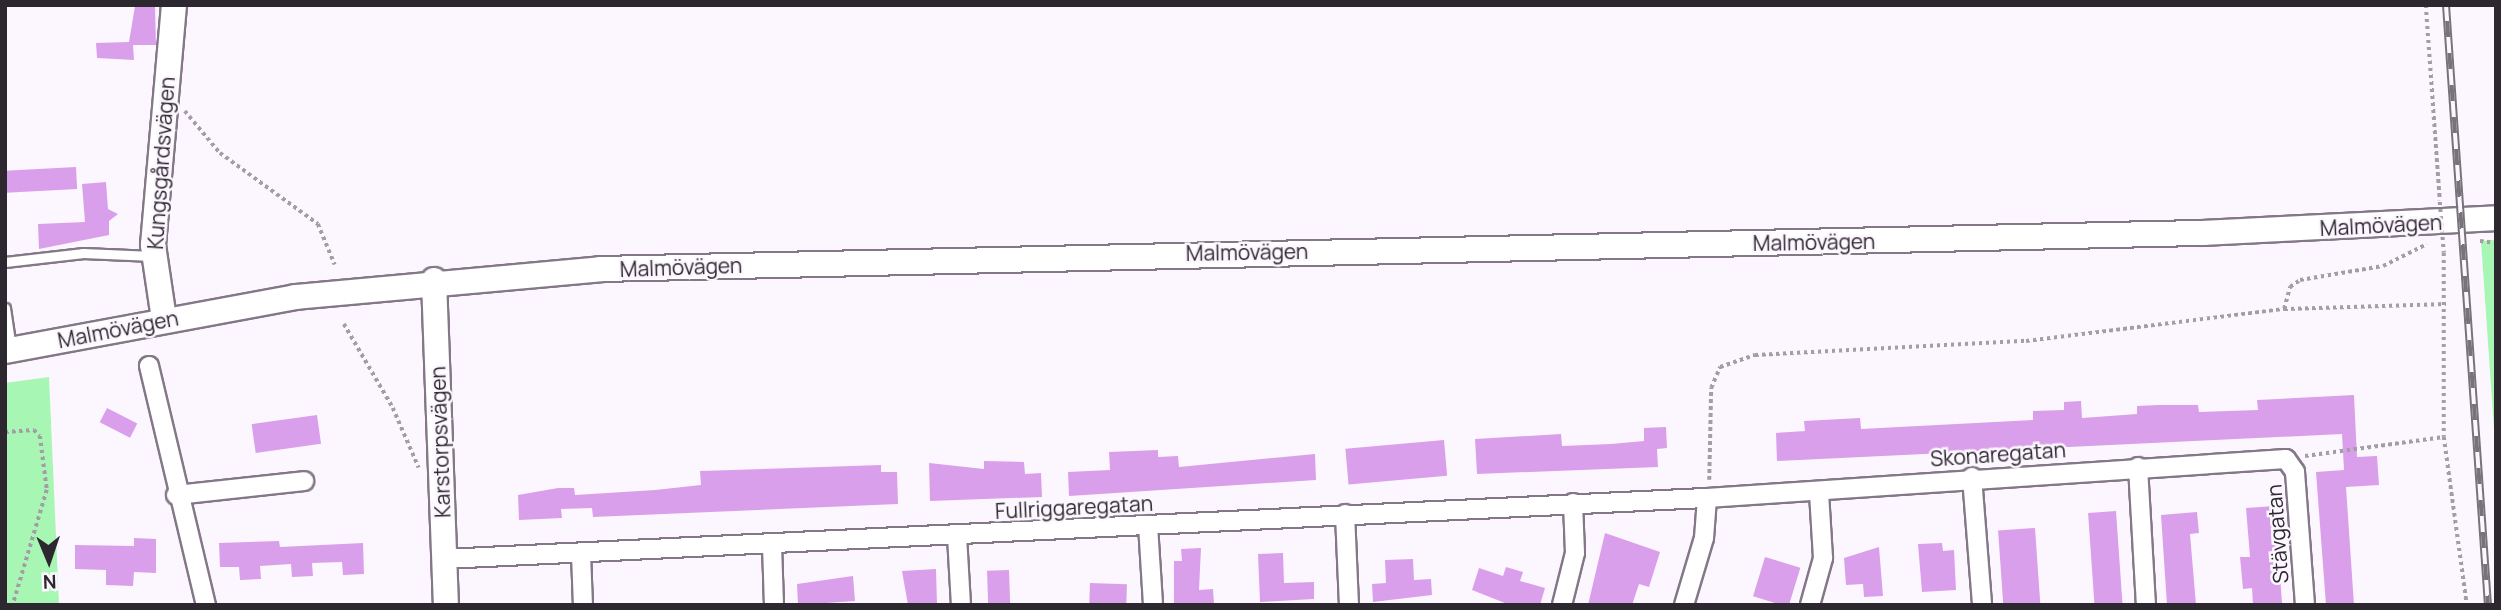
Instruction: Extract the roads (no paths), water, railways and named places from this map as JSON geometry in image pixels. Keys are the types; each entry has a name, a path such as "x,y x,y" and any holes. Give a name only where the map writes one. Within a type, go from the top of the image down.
{"main road":[{"name":"Kungsgårdsvägen","path":"164,319 153,256 174,5"},
{"name":"Malmövägen","path":"8,351 164,319 434,280 1038,257 2217,232 2496,218"},
{"name":"Karstorpsvägen","path":"434,280 446,605"}],"street":[{"path":"149,366 176,495 206,605"},
{"name":"Skonaregatan","path":"1707,498 1819,492 1972,477 2292,461"},
{"name":"Stävgatan","path":"2292,461 2305,605"},
{"path":"2138,467 2146,605"},
{"path":"1972,477 1982,605"},
{"path":"176,495 304,481"},
{"path":"1810,605 1823,558 1819,492"},
{"name":"Fullriggaregatan","path":"444,559 957,536 1345,513 1707,498"},
{"path":"1684,605 1704,538 1707,498"},
{"path":"1562,605 1575,553 1573,503"},
{"path":"1345,513 1349,605"},
{"path":"1148,526 1153,605"},
{"path":"957,536 961,605"},
{"path":"772,545 774,605"},
{"path":"581,554 583,605"}],"lane":[{"path":"5,262 83,253 153,256"},
{"path":"5,308 8,351"}],"railway":[{"path":"2446,5 2488,605"}]}
